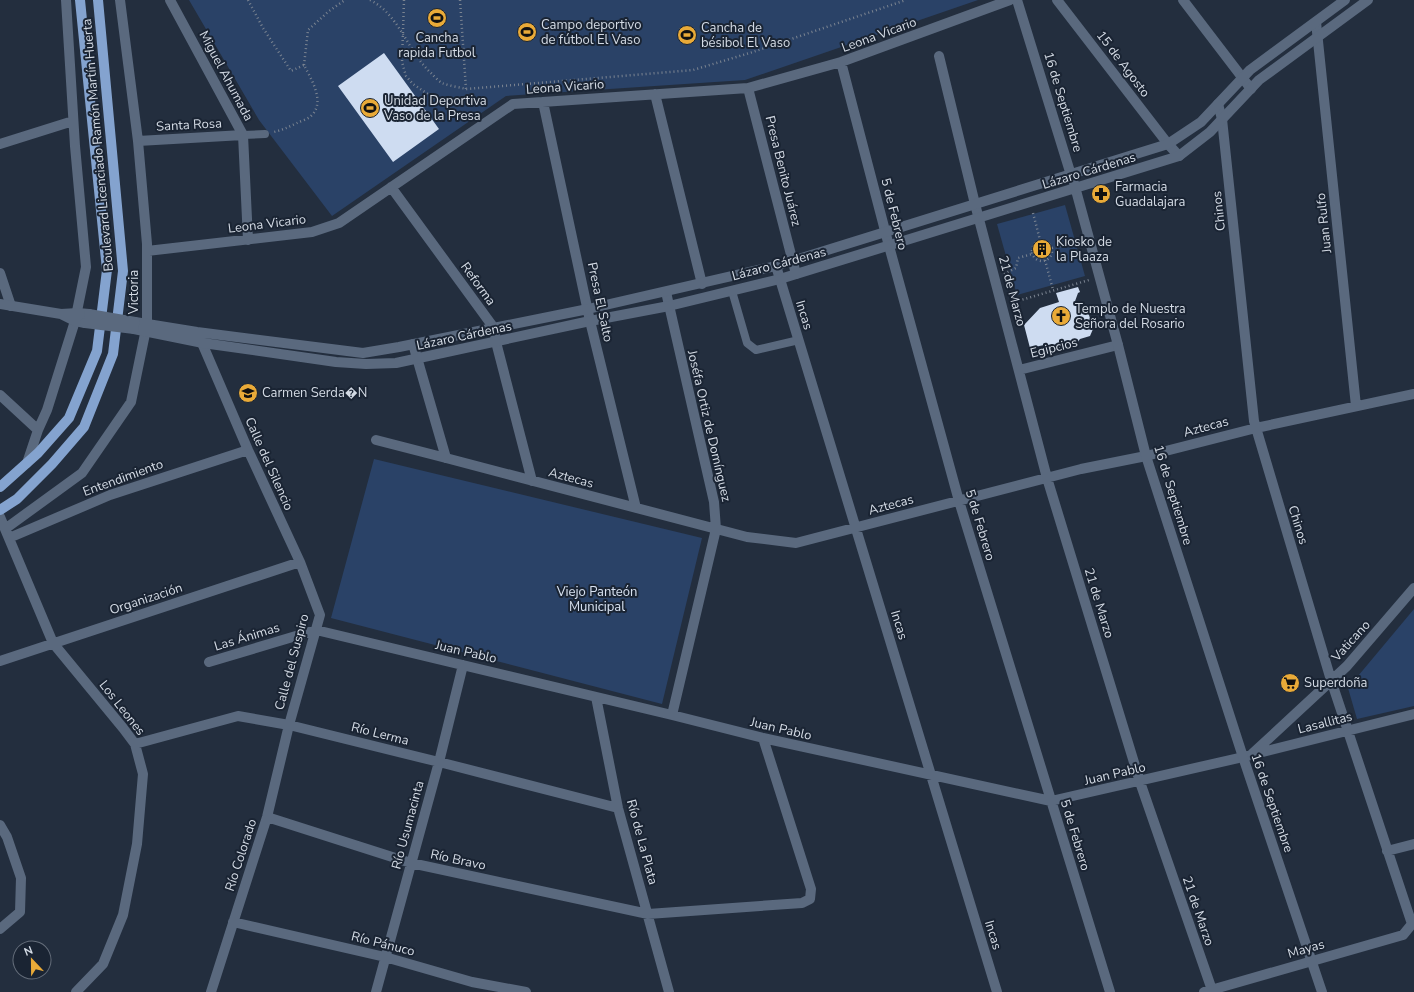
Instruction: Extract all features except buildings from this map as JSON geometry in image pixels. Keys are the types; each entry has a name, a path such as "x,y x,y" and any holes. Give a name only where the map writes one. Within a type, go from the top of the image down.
{"main road":[{"name":"Boulevard Licenciado Ramón Martín Huerta","path":"0,487 38,453 70,418 97,351 107,270 80,0"},
{"name":"Boulevard Licenciado Ramón Martín Huerta","path":"0,510 17,499 52,464 84,427 114,354 123,271 98,0"}],"street":[{"path":"27,463 38,430 82,318 86,267 66,0"},
{"name":"Victoria","path":"7,533 82,473 132,402 146,328 147,251 138,141 120,0"},
{"name":"Miguel Ahumada","path":"170,0 243,135 248,240"},
{"name":"Leona Vicario","path":"147,251 312,232 338,223 513,104 748,88 842,62 1010,0"},
{"name":"16 de Septiembre","path":"1017,0 1075,188 1118,345 1146,456 1247,756 1322,992"},
{"name":"15 de Agosto","path":"1057,0 1168,144 1179,156"},
{"path":"1183,0 1251,89"},
{"name":"Lázaro Cárdenas","path":"146,328 197,332 363,353 588,309 776,266 1168,144 1201,122 1250,70 1345,0"},
{"name":"Lázaro Cárdenas","path":"0,304 146,328 203,343 336,362 366,364 396,363 417,360 590,321 669,306 780,280 1179,156 1210,132 1260,80 1368,0"},
{"name":"Juan Rulfo","path":"1316,22 1356,406"},
{"path":"939,56 975,204"},
{"name":"5 de Febrero","path":"842,62 889,246 959,501 1110,992"},
{"name":"Presa Benito Juárez","path":"748,88 796,274"},
{"path":"655,94 702,284"},
{"name":"Presa El Salto","path":"543,102 590,321 636,508"},
{"name":"Chinos","path":"1218,104 1222,119 1253,413 1256,428 1331,680 1412,924"},
{"path":"0,144 74,121"},
{"name":"Santa Rosa","path":"138,141 243,135"},
{"name":"Reforma","path":"391,187 494,328 496,342 532,481"},
{"name":"21 de Marzo","path":"975,204 1047,478 1140,782 1208,991"},
{"name":"Incas","path":"776,266 996,992"},
{"path":"0,274 11,306"},
{"name":"Joséfa Ortiz de Domínguez","path":"666,292 714,502 716,529 672,715"},
{"name":"Calle del Silencio","path":"197,332 248,450 300,562"},
{"path":"413,344 446,458"},
{"name":"Egipcios","path":"1019,370 1118,345"},
{"name":"Aztecas","path":"376,440 747,537 796,544 1081,469 1146,456 1256,428 1414,394"},
{"path":"0,395 38,430"},
{"name":"Entendimiento","path":"7,533 110,495 248,450"},
{"path":"0,479 14,476"},
{"name":"Los Leones","path":"0,517 53,643 135,744 143,774 137,844 123,915 103,964 76,992"},
{"name":"Calle del Suspiro","path":"289,725 320,615 300,562"},
{"name":"Organización","path":"0,661 300,562"},
{"name":"Vaticano","path":"1247,756 1348,666 1414,588"},
{"name":"Juan Pablo","path":"316,630 763,738 931,776 1051,801 1140,782 1247,756"},
{"name":"Las Ánimas","path":"209,662 316,630"},
{"name":"Río Usumacinta","path":"376,992 439,762 463,665"},
{"name":"Río de La Plata","path":"596,697 618,808 669,992"},
{"name":"Lasallitas","path":"1247,756 1414,714"},
{"name":"Río Lerma","path":"135,744 238,716 289,725 618,808"},
{"name":"Río Colorado","path":"211,992 267,817 289,725"},
{"name":"Río Bravo","path":"267,817 411,863 648,914 802,903 810,898 811,889 763,738"},
{"path":"0,826 7,837 21,878 20,912 0,929"},
{"path":"1387,851 1414,844"},
{"name":"Río Pánuco","path":"233,922 385,957 472,982 526,992"},
{"name":"Mayas","path":"1208,991 1403,935 1412,924"}],"lane":[{"name":"Santa Rosa","path":"243,135 265,134"},
{"path":"732,291 747,343 756,350 799,340"}],"path":[{"path":"248,0 263,28 290,71 304,65"},
{"path":"265,134 282,130 311,116 318,106 317,93 304,65 308,30 329,11 345,0"},
{"path":"370,0 396,21 414,55 441,83 466,89 693,70 753,52 906,0"},
{"path":"404,0 402,62 406,76 413,84 447,107"},
{"path":"460,0 466,89"},
{"path":"1037,211 1032,213 1040,240"},
{"path":"1040,240 1050,243 1052,248 1052,256 1045,260 1037,259 1032,254 1034,244 1040,240"},
{"path":"1052,248 1067,244"},
{"path":"994,276 1012,272 1016,268 1018,258 1032,254"},
{"path":"1045,260 1053,290"},
{"path":"1002,305 1089,280 1091,273 1097,267"}],"green space":[{"name":"Unidad Deportiva Vaso de la Presa","path":"189,0 978,0 745,80 506,96 332,216 259,120"},
{"path":"1065,205 1085,276 1017,295 997,224"},
{"name":"Viejo Panteón Municipal","path":"374,459 702,538 662,704 331,618"},
{"path":"1414,609 1414,706 1357,719 1348,688"}],"place":[{"name":"Cancha rapida Futbol","path":"437,18"},
{"name":"Campo deportivo de fútbol El Vaso","path":"527,32"},
{"name":"Cancha de bésibol El Vaso","path":"687,35"},
{"name":"Unidad Deportiva Vaso de la Presa","path":"370,108"},
{"name":"Farmacia Guadalajara","path":"1101,194"},
{"name":"Kiosko de la Plaaza","path":"1042,249"},
{"name":"Templo de Nuestra Señora del Rosario","path":"1061,316"},
{"name":"Carmen Serda�N","path":"248,393"},
{"name":"Superdoña","path":"1290,683"}]}
